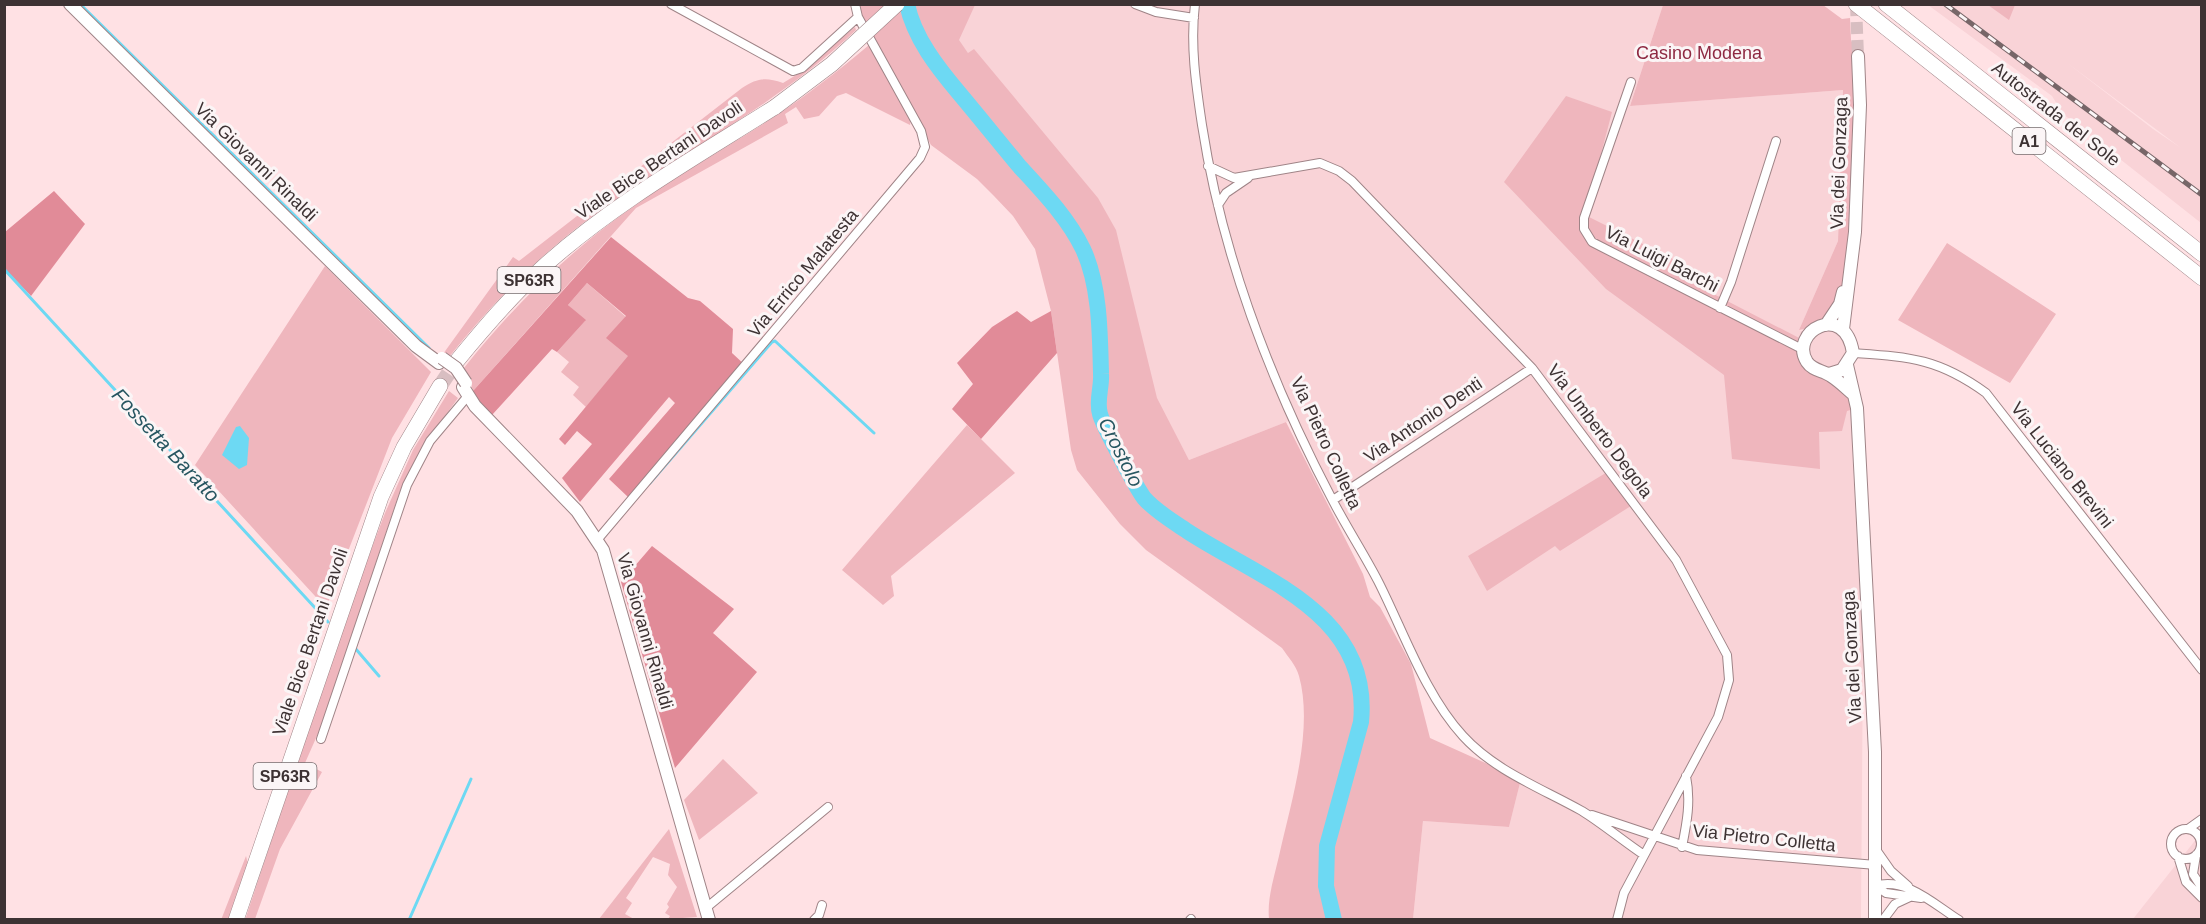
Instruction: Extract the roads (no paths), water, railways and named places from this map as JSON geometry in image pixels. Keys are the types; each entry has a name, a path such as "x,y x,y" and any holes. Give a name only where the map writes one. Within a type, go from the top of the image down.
{"highway":[{"name":"Viale Bice Bertani Davoli","path":"445,361 569,245 642,193 775,107 832,64 897,4"},
{"name":"A1","path":"1856,4 2202,278"},
{"name":"Autostrada del Sole","path":"1886,4 2202,254"},
{"name":"Viale Bice Bertani Davoli","path":"236,920 336,626 388,482 415,426 440,386"}],"street":[{"name":"Via Giovanni Rinaldi","path":"70,4 416,346 445,361 468,393 577,511 598,539 617,594 707,914 828,807"},
{"path":"671,4 793,71 802,68 858,17"},
{"name":"Via Errico Malatesta","path":"598,539 920,158 925,147 921,131 858,17 855,4"},
{"path":"1135,4 1156,12 1194,18"},
{"name":"Via Pietro Colletta","path":"1195,4 1195,78 1208,166 1247,302 1287,403 1333,500 1377,579 1439,703 1462,735 1507,771 1582,812 1644,855"},
{"name":"Via dei Gonzaga","path":"1853,353 1848,335 1843,329 1855,232 1860,105 1858,56"},
{"name":"Via Luigi Barchi","path":"1631,82 1584,218 1584,229 1592,242 1804,350"},
{"path":"1720,308 1731,282 1776,141"},
{"name":"Via Umberto Degola","path":"1208,166 1234,178 1315,163 1329,166 1343,174 1532,368 1676,560 1727,655 1729,680 1718,717 1623,893 1617,920"},
{"name":"Via Umberto Degola","path":"1218,205 1233,186 1253,175"},
{"name":"Via dei Gonzaga","path":"1804,350 1810,333 1826,325 1840,304 1849,270"},
{"path":"1826,325 1843,329"},
{"path":"1804,350 1807,362 1816,371 1828,374 1853,394"},
{"path":"1828,374 1847,365 1853,353"},
{"name":"Via Luciano Brevini","path":"1853,353 1905,357 1930,362 1966,379 1986,393 2202,670"},
{"name":"Via dei Gonzaga","path":"1847,365 1857,408 1874,740 1875,920"},
{"name":"Via Antonio Denti","path":"1333,500 1532,368"},
{"path":"321,739 403,495 423,451 468,393"},
{"path":"1682,847 1690,796 1686,776"},
{"name":"Via Pietro Colletta","path":"1582,812 1654,835 1682,847 1740,856 1876,865"},
{"path":"2202,821 2188,829 2178,831 2172,838 2172,849 2178,856 2186,882 2202,898"},
{"path":"2202,821 2201,847 2196,855 2193,874 2202,888"},
{"path":"2188,829 2200,837"},
{"path":"1876,849 1891,871 1925,898 1959,920"},
{"path":"2178,856 2188,858 2196,855"},
{"path":"1875,886 1896,884 1925,898"},
{"path":"1875,886 1886,893 1925,898"},
{"path":"1883,920 1898,902 1914,897"},
{"path":"814,920 819,915 822,905"}],"water":[{"path":"240,426 249,438 247,465 239,469 222,455 236,427"}],"waterway":[{"path":"80,4 429,348"},
{"name":"Crostolo","path":"907,4 915,29 935,63 1054,206 1083,249 1093,278 1098,310 1100,414 1144,498 1159,512 1187,531 1277,584 1306,604 1330,626 1349,653 1360,684 1361,722 1327,846 1326,886 1334,920"},
{"name":"Fossetta Baratto","path":"4,269 328,622"},
{"path":"650,483 775,341 874,433"},
{"name":"Fossetta Baratto","path":"355,648 379,676"},
{"path":"409,920 471,779"}],"tunnel":[{"path":"1856,4 1858,56"},
{"path":"440,386 456,362"}],"railway":[{"path":"1945,4 2202,195"}],"park label":[{"name":"Casino Modena","path":"1699,53"}]}
